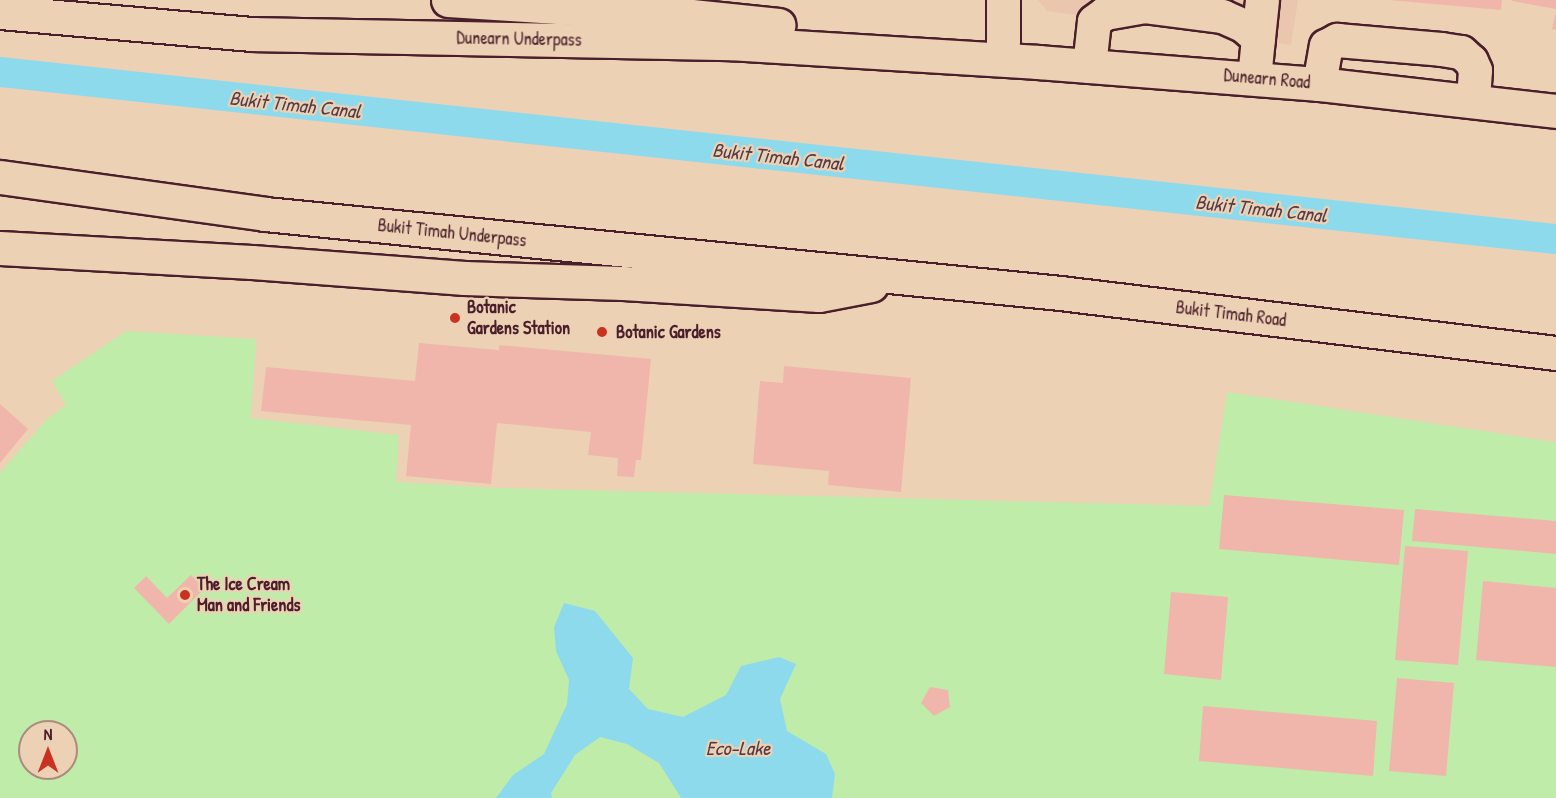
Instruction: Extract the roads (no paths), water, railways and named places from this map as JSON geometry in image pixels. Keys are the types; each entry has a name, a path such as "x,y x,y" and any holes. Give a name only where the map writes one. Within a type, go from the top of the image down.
{"main road":[{"path":"448,0 993,40 1003,0"},
{"path":"1254,78 1262,0"},
{"path":"1089,66 1094,21 1106,13 1144,3 1222,16 1244,26 1258,38"},
{"name":"Dunearn Underpass","path":"0,12 253,34 729,43 1038,62"},
{"name":"Dunearn Road","path":"993,40 1038,62 1319,84 1556,111"},
{"path":"1319,84 1326,46 1337,40 1441,49 1461,52 1472,61 1475,70 1473,100"},
{"name":"Bukit Timah Underpass","path":"0,177 265,214 905,278"},
{"path":"0,249 464,278 623,283 819,295 905,278"},
{"name":"Bukit Timah Road","path":"905,278 1060,293 1556,353"}],"water":[{"name":"Eco-Lake","path":"564,603 595,611 633,658 629,689 648,709 683,717 726,695 741,666 779,657 796,664 780,699 787,731 826,754 835,774 832,798 681,798 659,763 627,744 600,737 575,755 551,793 552,798 496,798 513,775 544,754 567,704 569,680 556,651 554,627"}],"waterway":[{"name":"Bukit Timah Canal","path":"0,72 1556,239"}],"place":[{"name":"Botanic Gardens Station","path":"455,318"},
{"name":"Botanic Gardens","path":"602,332"},
{"name":"The Ice Cream Man and Friends","path":"185,595"}]}
